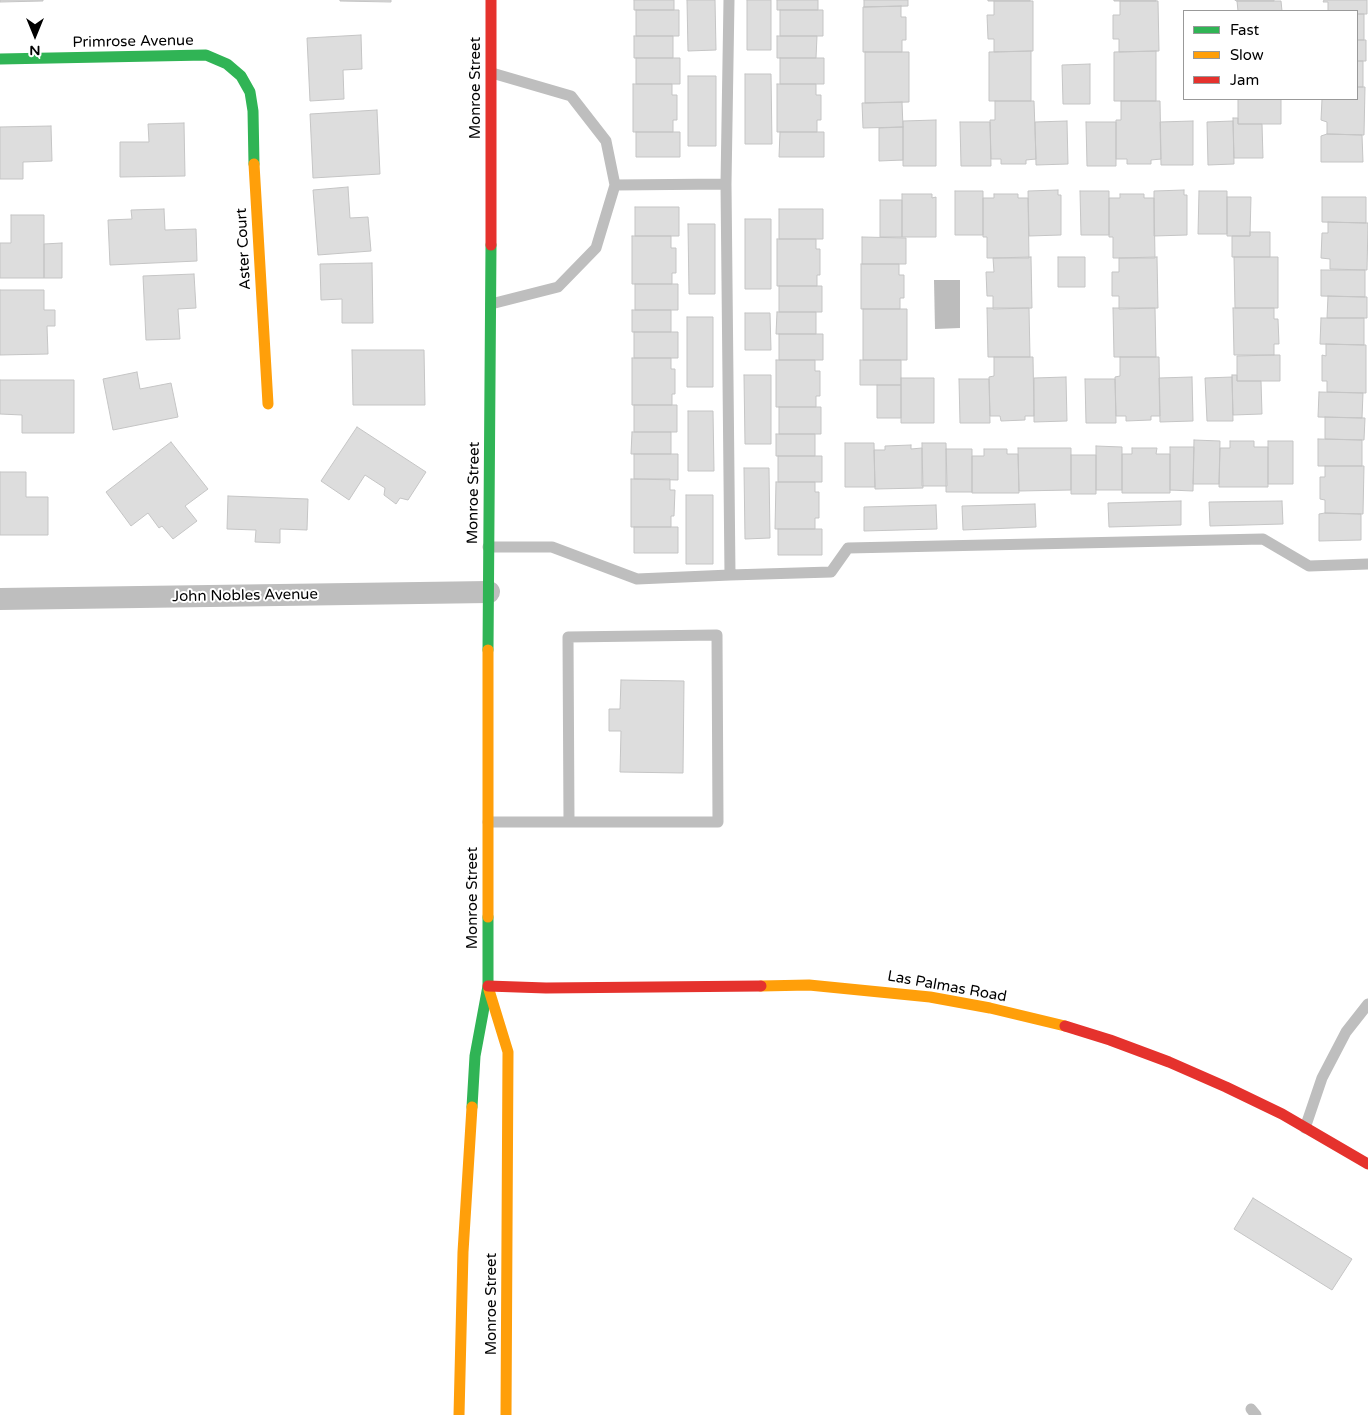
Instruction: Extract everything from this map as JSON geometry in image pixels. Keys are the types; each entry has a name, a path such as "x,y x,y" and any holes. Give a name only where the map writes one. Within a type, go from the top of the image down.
{"main road":[{"name":"Monroe Street","path":"459,1415 463,1252 475,1056 488,986 491,0"},
{"name":"Primrose Avenue","path":"0,59 206,56 227,64 241,76 250,92"},
{"name":"Aster Court","path":"250,92 253,111 253,143 268,404"},
{"name":"Monroe Street","path":"488,986 508,1052 506,1415"},
{"name":"Las Palmas Road","path":"488,986 546,988 809,986 930,996 1033,1018 1110,1040 1169,1062 1226,1087 1305,1128 1368,1164"}],"street":[{"name":"John Nobles Avenue","path":"0,599 489,592"}],"lane":[{"path":"729,0 726,184 730,575"},
{"path":"491,304 558,287 596,248 615,185 606,141 571,96 492,73"},
{"path":"615,185 726,184"},
{"path":"488,547 552,547 637,579 831,572 848,548 1263,539 1309,566 1368,564"},
{"path":"488,822 570,822 718,822 717,635 568,637 570,822"},
{"path":"1305,1128 1322,1078 1346,1032 1368,1004"}],"shaded area":[{"path":"934,280 960,280 960,328 935,329"}],"building":[{"path":"0,0 43,0 43,1 0,2"},
{"path":"391,0 391,2 340,1"},
{"path":"634,0 674,0 674,10 634,10"},
{"path":"687,0 715,0 716,50 688,51"},
{"path":"747,0 771,0 771,50 747,50"},
{"path":"777,0 818,0 818,10 777,10"},
{"path":"864,0 908,0 908,6 864,7"},
{"path":"1030,0 1030,1 988,1"},
{"path":"1156,0 1156,1 1114,1"},
{"path":"1274,0 1274,1 1236,1"},
{"path":"1324,0 1367,0 1367,14 1358,14 1358,10 1328,10 1328,2 1323,2"},
{"path":"994,1 1033,1 1033,51 994,52 994,39 988,39 987,15 994,15"},
{"path":"1120,1 1158,1 1159,51 1119,52 1119,39 1113,39 1113,15 1120,15"},
{"path":"1237,1 1281,1 1282,10 1238,10"},
{"path":"901,6 901,17 906,17 906,40 902,40 902,52 863,52 863,7"},
{"path":"636,10 679,10 679,36 636,36"},
{"path":"780,10 823,10 823,36 780,36"},
{"path":"1358,14 1364,14 1364,40 1358,40"},
{"path":"361,35 362,69 343,70 344,99 310,101 307,38"},
{"path":"634,36 673,36 673,58 634,58"},
{"path":"777,36 817,36 816,58 777,58"},
{"path":"1358,40 1366,40 1366,61 1358,61"},
{"path":"1031,51 1031,101 989,101 989,52"},
{"path":"1156,51 1156,101 1114,101 1114,52"},
{"path":"865,52 909,52 909,102 865,103"},
{"path":"636,58 680,58 680,84 636,84"},
{"path":"780,58 824,58 824,84 780,84"},
{"path":"1358,61 1363,61 1363,87 1358,87"},
{"path":"1090,64 1090,104 1063,104 1062,65"},
{"path":"745,74 771,74 772,144 745,144"},
{"path":"688,76 716,76 716,146 688,146"},
{"path":"633,84 672,84 672,95 677,95 677,120 673,120 673,132 633,132"},
{"path":"777,84 816,84 816,95 821,95 821,120 817,120 817,132 777,132"},
{"path":"1358,87 1365,87 1364,135 1327,134 1327,122 1321,120 1322,100 1358,100"},
{"path":"1238,100 1281,100 1281,124 1238,124"},
{"path":"995,101 1034,101 1036,159 1026,160 1026,164 1001,164 1001,159 991,159 990,120 995,120"},
{"path":"1121,101 1160,101 1161,159 1151,160 1151,164 1127,164 1127,159 1116,159 1116,120 1121,120"},
{"path":"902,102 903,127 863,128 862,103"},
{"path":"377,110 380,174 313,178 310,114"},
{"path":"1233,118 1238,118 1238,124 1262,124 1263,158 1234,158"},
{"path":"936,120 936,166 903,166 903,121"},
{"path":"1067,121 1068,164 1036,165 1035,122"},
{"path":"1193,121 1193,165 1161,165 1160,122"},
{"path":"1233,121 1234,164 1208,165 1207,122"},
{"path":"960,122 990,122 991,166 961,166"},
{"path":"1086,122 1116,122 1116,166 1087,166"},
{"path":"184,123 185,176 120,177 120,142 149,142 148,124"},
{"path":"51,126 52,161 23,162 23,179 0,179 0,127"},
{"path":"903,127 903,160 879,161 879,128"},
{"path":"636,132 680,132 680,157 636,157"},
{"path":"780,132 824,132 824,157 779,157"},
{"path":"1327,134 1362,135 1363,162 1321,162 1321,136"},
{"path":"348,187 350,218 368,217 371,251 318,255 313,190"},
{"path":"1058,190 1058,195 1061,195 1061,235 1029,236 1028,191"},
{"path":"1184,190 1184,195 1187,195 1187,235 1154,236 1154,191"},
{"path":"955,191 983,191 983,235 955,235"},
{"path":"1080,191 1109,191 1109,235 1081,235"},
{"path":"1199,191 1227,191 1227,234 1198,234"},
{"path":"902,194 932,194 932,198 936,197 936,237 902,237"},
{"path":"994,194 1018,194 1018,198 1028,198 1029,258 987,258 987,237 983,237 983,198 994,198"},
{"path":"1120,194 1144,194 1144,198 1154,198 1155,258 1113,258 1113,237 1109,237 1109,198 1120,198"},
{"path":"1227,197 1251,197 1250,236 1227,236"},
{"path":"1322,197 1366,197 1366,223 1322,222"},
{"path":"880,200 902,200 902,237 880,237"},
{"path":"635,207 679,207 679,236 635,236"},
{"path":"164,209 165,230 196,229 197,261 110,265 108,220 132,219 131,210"},
{"path":"779,209 823,209 823,239 779,239"},
{"path":"11,215 44,215 44,278 0,278 0,243 11,243"},
{"path":"745,219 771,219 771,289 745,289"},
{"path":"1328,222 1368,223 1367,270 1330,269 1330,259 1321,258 1322,233 1328,233"},
{"path":"688,224 715,224 715,294 689,294"},
{"path":"1250,232 1270,232 1270,257 1232,257 1232,236 1250,236"},
{"path":"632,236 671,236 671,248 676,248 676,273 672,273 672,284 632,284"},
{"path":"862,237 906,238 906,264 862,264"},
{"path":"777,239 816,239 816,249 820,249 820,275 817,275 817,286 777,286"},
{"path":"62,243 62,278 44,278 44,244"},
{"path":"1031,257 1032,308 993,309 993,296 987,296 986,272 994,272 993,258"},
{"path":"1058,257 1085,257 1085,287 1058,287"},
{"path":"1157,257 1158,308 1119,309 1119,296 1112,296 1112,272 1119,272 1119,258"},
{"path":"1234,257 1278,257 1278,308 1235,308"},
{"path":"372,263 373,323 342,323 342,299 321,300 320,264"},
{"path":"861,264 899,264 899,275 904,275 904,298 900,298 900,309 861,309"},
{"path":"1321,270 1365,270 1365,297 1321,296"},
{"path":"194,274 196,308 178,309 180,339 146,340 143,276"},
{"path":"635,284 678,284 678,310 635,310"},
{"path":"779,286 822,286 822,312 779,312"},
{"path":"0,290 44,290 44,310 55,310 55,326 47,326 48,354 0,355"},
{"path":"1328,296 1367,297 1367,318 1327,318"},
{"path":"987,308 1029,308 1030,357 988,357"},
{"path":"1113,308 1155,308 1156,357 1114,357"},
{"path":"1233,308 1274,308 1274,319 1278,319 1279,344 1274,344 1274,355 1234,355"},
{"path":"863,309 907,309 907,360 863,360"},
{"path":"632,310 671,310 671,332 632,332"},
{"path":"777,312 816,312 816,334 776,334"},
{"path":"745,313 770,313 771,350 745,350"},
{"path":"687,317 713,317 713,387 687,387"},
{"path":"1321,318 1364,318 1364,345 1320,344"},
{"path":"634,332 678,332 678,358 634,358"},
{"path":"779,334 823,334 823,360 779,360"},
{"path":"1326,344 1366,345 1366,393 1327,392 1327,381 1322,381 1322,355 1326,356"},
{"path":"352,350 424,350 425,405 353,405"},
{"path":"1280,355 1280,381 1237,381 1237,356"},
{"path":"994,357 1033,357 1034,416 1025,416 1025,420 1001,421 1000,416 990,416 989,377 994,376"},
{"path":"1120,357 1159,357 1160,416 1151,416 1151,420 1126,421 1126,416 1116,416 1115,377 1120,376"},
{"path":"632,358 671,358 671,369 675,369 675,394 672,394 672,405 632,405"},
{"path":"776,360 815,360 815,371 820,371 820,396 816,396 816,407 776,407"},
{"path":"860,360 901,360 901,385 860,385"},
{"path":"137,372 140,389 171,383 178,417 113,430 103,379"},
{"path":"744,375 771,375 771,444 745,444"},
{"path":"1232,375 1237,375 1237,381 1261,381 1262,414 1233,415"},
{"path":"1066,377 1067,421 1034,422 1034,378"},
{"path":"1192,377 1193,421 1160,422 1159,378"},
{"path":"1232,377 1233,421 1207,421 1205,378"},
{"path":"901,378 934,378 934,423 901,423"},
{"path":"959,379 989,379 990,423 960,423"},
{"path":"1085,379 1115,379 1116,423 1086,423"},
{"path":"0,380 74,380 74,433 22,433 22,415 0,414"},
{"path":"877,385 901,385 901,418 877,418"},
{"path":"1319,392 1363,393 1362,418 1318,417"},
{"path":"634,405 677,405 677,432 634,432"},
{"path":"779,407 821,407 821,434 779,434"},
{"path":"688,411 713,411 714,471 688,471"},
{"path":"1325,417 1365,418 1364,440 1325,439"},
{"path":"357,427 426,472 408,500 400,498 396,504 384,495 385,488 365,475 349,500 321,481"},
{"path":"632,432 671,432 671,454 631,454"},
{"path":"776,434 815,434 815,456 776,456"},
{"path":"1318,439 1362,440 1362,466 1318,466"},
{"path":"1194,440 1220,441 1219,484 1193,484"},
{"path":"1230,441 1254,441 1254,447 1268,447 1268,487 1219,487 1220,448 1230,448"},
{"path":"1268,441 1293,441 1293,484 1268,484"},
{"path":"171,442 208,489 185,506 197,521 173,539 162,526 159,528 148,513 131,526 106,492"},
{"path":"845,443 874,443 875,487 845,487"},
{"path":"922,443 946,443 947,486 922,486"},
{"path":"911,445 911,449 922,448 923,488 875,489 874,450 885,450 885,446"},
{"path":"1096,446 1122,447 1122,490 1096,490"},
{"path":"1170,447 1194,447 1193,491 1170,490"},
{"path":"1018,448 1071,448 1071,490 1019,491"},
{"path":"1132,448 1157,448 1156,454 1170,454 1170,493 1122,493 1122,454 1132,454"},
{"path":"946,449 972,449 972,492 946,492"},
{"path":"984,449 1007,449 1007,454 1018,454 1019,493 972,493 972,456 984,456"},
{"path":"634,454 678,454 678,480 634,479"},
{"path":"1071,455 1096,455 1096,494 1071,494"},
{"path":"778,456 822,456 822,482 778,482"},
{"path":"1325,466 1364,466 1363,514 1325,513 1325,500 1320,499 1320,477 1325,477"},
{"path":"744,468 769,468 770,538 745,539"},
{"path":"0,472 26,472 26,497 48,497 48,535 0,535"},
{"path":"631,479 670,479 670,490 675,490 674,516 671,516 671,527 631,527"},
{"path":"776,482 815,482 815,492 819,492 819,518 815,518 815,529 775,529"},
{"path":"686,495 713,495 713,564 686,564"},
{"path":"228,496 308,499 307,530 280,529 280,543 255,542 256,530 227,529"},
{"path":"1181,501 1181,525 1109,527 1108,503"},
{"path":"1282,501 1283,524 1210,526 1209,502"},
{"path":"1035,504 1036,527 963,530 962,506"},
{"path":"936,505 937,529 864,531 864,507"},
{"path":"1319,514 1361,514 1361,540 1319,541"},
{"path":"634,527 678,527 678,553 634,553"},
{"path":"778,529 822,529 822,555 778,555"},
{"path":"621,680 684,681 683,773 620,772 621,731 609,731 609,709 620,709"},
{"path":"1253,1198 1352,1259 1332,1290 1234,1229"}],"traffic: fast":[{"path":"0,59 206,55 227,64 241,76 250,92 253,111 254,164"},
{"path":"488,650 491,245"},
{"path":"472,1107 475,1056 488,986 488,917"}],"traffic: slow":[{"path":"254,164 268,404"},
{"path":"488,650 488,917"},
{"path":"761,986 809,985 930,997 990,1008 1065,1026"},
{"path":"489,990 508,1052 506,1415"},
{"path":"459,1415 463,1252 472,1107"}],"traffic: jam":[{"path":"491,0 491,245"},
{"path":"488,986 546,988 761,986"},
{"path":"1065,1026 1169,1062 1226,1087 1282,1114 1368,1164"}]}
